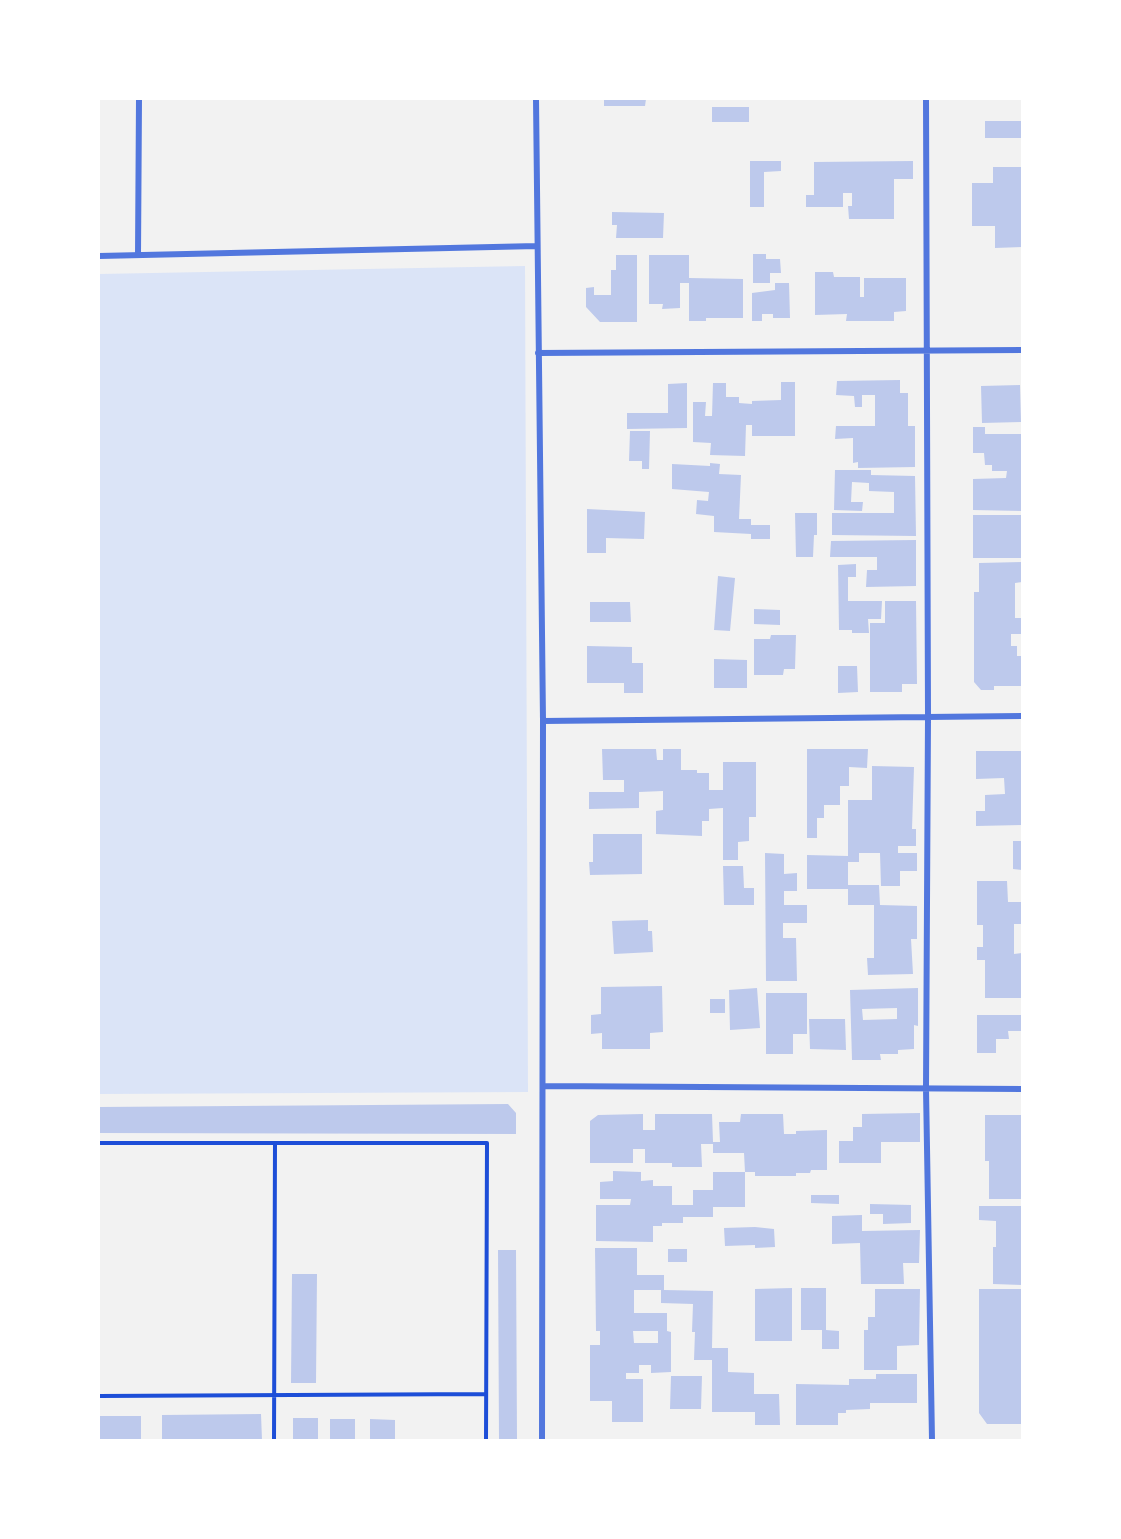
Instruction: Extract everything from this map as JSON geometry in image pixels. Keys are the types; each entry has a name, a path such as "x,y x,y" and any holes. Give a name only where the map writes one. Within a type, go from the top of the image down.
{"street":[{"path":"138,255 139,99"},
{"path":"536,99 543,722 542,1440"},
{"path":"926,99 928,717 926,1089 932,1440"},
{"path":"99,256 537,246"},
{"path":"538,353 1022,350"},
{"path":"543,722 1022,716"},
{"path":"544,1086 1022,1089"}],"path":[{"path":"99,1143 487,1143 486,1440"},
{"path":"274,1440 275,1143"},
{"path":"99,1396 486,1394"}],"shaded area":[{"path":"525,266 528,1092 99,1094 99,274"}],"building":[{"path":"604,99 646,99 645,106 604,106"},
{"path":"712,107 749,107 749,122 712,122"},
{"path":"985,121 1022,121 1022,138 985,138"},
{"path":"750,161 781,161 781,171 764,172 764,207 750,207"},
{"path":"913,161 913,179 894,179 894,219 849,219 848,206 852,206 852,193 843,193 843,207 806,207 806,195 814,195 814,162"},
{"path":"993,167 1022,167 1022,247 995,248 995,226 972,226 972,183 993,183"},
{"path":"612,212 664,213 663,238 616,238 617,225 612,225"},
{"path":"753,254 766,254 766,259 780,259 781,273 770,273 770,283 753,283"},
{"path":"616,255 637,255 637,322 600,322 586,307 586,288 594,287 594,295 611,295 611,270 616,270"},
{"path":"649,255 689,255 689,278 743,279 743,318 706,318 706,321 689,321 689,283 680,283 680,308 662,309 663,304 649,304"},
{"path":"815,272 833,272 834,277 860,277 860,297 864,297 864,278 906,278 906,311 894,312 894,321 846,321 847,314 815,315"},
{"path":"775,283 789,283 790,318 773,318 773,314 762,314 762,321 752,321 752,293 775,290"},
{"path":"900,380 900,393 908,393 908,426 915,426 915,467 858,468 858,462 853,463 853,438 835,439 836,426 875,426 875,395 862,395 862,407 855,407 854,396 836,395 837,381"},
{"path":"781,382 795,382 795,436 752,436 752,425 746,425 745,456 710,455 711,443 693,442 693,402 706,402 705,416 712,416 713,383 726,383 726,397 739,397 739,403 752,404 752,401 781,400"},
{"path":"687,383 687,428 627,429 627,413 668,413 668,384"},
{"path":"1020,385 1021,422 982,423 981,386"},
{"path":"973,427 985,427 985,434 1022,434 1022,511 973,510 973,479 1006,478 1007,471 992,471 992,465 985,465 984,453 973,453"},
{"path":"630,431 650,431 649,469 642,469 642,461 629,461"},
{"path":"710,463 720,464 719,474 741,475 739,519 751,519 751,525 770,525 770,539 751,539 751,534 714,532 714,516 696,514 697,500 708,501 709,492 672,489 672,464 710,466"},
{"path":"835,470 871,470 871,475 915,476 916,536 832,535 832,513 894,513 894,492 869,491 869,483 852,482 851,502 863,502 862,511 834,510"},
{"path":"587,509 645,512 644,539 606,538 606,553 587,553"},
{"path":"795,513 817,513 817,535 814,535 813,557 796,557"},
{"path":"973,515 1022,515 1022,558 973,558"},
{"path":"916,540 916,586 866,587 867,570 877,570 877,557 830,557 831,541"},
{"path":"1022,562 1022,582 1015,583 1015,618 1022,618 1022,634 1011,634 1011,646 1017,646 1017,656 1022,656 1022,686 994,686 994,690 981,690 974,682 974,592 979,592 979,563"},
{"path":"856,564 856,577 848,577 848,601 882,601 881,619 868,619 869,633 839,630 838,565"},
{"path":"718,576 735,578 730,631 714,630"},
{"path":"885,601 916,601 917,684 902,684 902,692 870,692 870,623 885,623"},
{"path":"590,602 630,602 631,622 590,622"},
{"path":"754,609 780,610 780,625 754,624"},
{"path":"771,635 796,635 795,669 784,669 783,675 754,675 754,639 770,639"},
{"path":"587,646 632,647 632,663 643,663 643,693 624,693 624,683 587,683"},
{"path":"714,659 747,660 747,688 714,688"},
{"path":"838,666 857,666 858,692 838,693"},
{"path":"602,749 656,749 657,760 663,760 663,749 681,749 681,770 709,773 709,790 723,790 723,762 756,762 756,817 749,817 749,841 738,842 738,860 723,860 723,808 709,809 709,821 702,821 702,836 656,834 656,811 663,810 663,791 639,792 639,808 589,809 589,792 624,792 624,780 603,780"},
{"path":"807,749 868,749 867,768 849,767 849,786 840,786 840,805 824,805 824,818 817,818 817,838 807,838"},
{"path":"976,751 1022,751 1022,825 976,826 976,811 985,811 985,795 1005,794 1004,778 976,779"},
{"path":"872,766 914,767 912,829 916,829 916,846 898,846 898,853 917,853 917,871 900,871 900,886 881,886 880,853 859,853 859,862 848,862 848,885 879,885 880,905 917,906 917,939 911,939 913,974 868,975 867,958 874,958 874,905 848,905 848,889 807,889 807,855 848,856 848,800 872,800"},
{"path":"593,834 642,834 642,874 590,875 589,862 593,862"},
{"path":"1013,841 1022,841 1022,870 1013,869"},
{"path":"765,853 784,854 784,874 797,873 797,891 784,891 784,905 807,905 807,923 783,923 783,938 796,938 797,981 766,981"},
{"path":"723,866 743,866 744,888 754,888 754,905 724,905"},
{"path":"977,881 1007,881 1008,902 1022,902 1022,924 1014,924 1014,954 1022,953 1022,998 985,998 985,960 977,960 977,947 983,947 983,925 977,925"},
{"path":"648,920 648,931 652,931 653,952 614,954 612,921"},
{"path":"662,986 663,1032 650,1033 650,1049 602,1049 602,1033 591,1034 591,1015 601,1014 601,987"},
{"path":"757,988 760,1028 730,1030 729,990"},
{"path":"918,988 918,1026 914,1025 914,1049 898,1050 898,1054 880,1054 881,1060 852,1060 850,990","holes":["897,1008 897,1019 863,1020 862,1009"]},
{"path":"766,993 807,993 807,1034 793,1034 793,1054 766,1054"},
{"path":"710,999 725,999 725,1013 710,1013"},
{"path":"977,1015 1022,1015 1022,1031 1008,1031 1009,1039 996,1039 996,1053 977,1053"},
{"path":"809,1019 845,1019 846,1050 810,1049"},
{"path":"508,1104 516,1113 516,1134 99,1133 99,1107"},
{"path":"920,1113 920,1142 881,1142 881,1163 839,1163 839,1141 853,1141 853,1127 862,1127 862,1114"},
{"path":"643,1114 643,1130 655,1130 655,1114 712,1114 713,1142 720,1142 719,1122 740,1122 741,1114 783,1114 784,1134 796,1134 796,1131 827,1130 827,1170 811,1170 810,1173 796,1173 796,1176 755,1176 755,1172 745,1172 744,1153 713,1153 713,1144 701,1144 702,1167 672,1167 672,1163 645,1163 645,1149 633,1149 633,1163 590,1163 590,1121 598,1115"},
{"path":"985,1115 1021,1115 1022,1199 989,1199 989,1161 985,1161"},
{"path":"613,1171 641,1172 641,1181 653,1180 653,1186 672,1186 672,1205 693,1205 693,1190 713,1190 713,1172 745,1172 745,1207 713,1207 713,1217 683,1217 683,1223 662,1223 662,1226 653,1226 653,1242 596,1241 596,1205 630,1205 631,1199 600,1199 600,1182 613,1181"},
{"path":"811,1195 839,1195 839,1204 811,1203"},
{"path":"870,1204 911,1205 911,1223 883,1224 883,1214 870,1214"},
{"path":"979,1206 1022,1206 1022,1285 993,1284 996,1221 979,1220"},
{"path":"862,1215 862,1231 920,1230 919,1263 903,1263 904,1284 861,1284 860,1243 832,1244 832,1216"},
{"path":"724,1228 774,1229 775,1247 725,1246"},
{"path":"595,1248 637,1248 637,1275 664,1275 664,1290 713,1291 712,1348 728,1348 728,1372 754,1373 754,1394 779,1394 780,1425 755,1425 755,1412 712,1412 712,1360 694,1360 693,1304 661,1303 661,1290 634,1290 634,1313 667,1313 667,1331 671,1332 671,1372 651,1373 651,1365 639,1365 639,1373 626,1373 626,1379 643,1379 643,1422 612,1422 612,1401 590,1401 590,1345 600,1345 600,1331 596,1331","holes":["633,1331 658,1331 658,1343 634,1343"]},
{"path":"668,1249 687,1249 687,1262 668,1262"},
{"path":"498,1250 516,1250 517,1440 499,1440"},
{"path":"292,1274 317,1274 316,1383 291,1383"},
{"path":"792,1288 792,1341 755,1341 755,1289"},
{"path":"801,1288 826,1288 826,1330 839,1331 839,1349 822,1349 822,1330 801,1330"},
{"path":"875,1289 920,1289 919,1345 897,1346 897,1370 864,1370 864,1330 868,1330 868,1317 875,1317"},
{"path":"979,1289 1022,1289 1022,1424 987,1424 979,1413"},
{"path":"876,1374 917,1374 917,1403 870,1403 870,1409 846,1410 846,1413 838,1413 838,1425 796,1425 796,1384 849,1385 849,1379 876,1379"},
{"path":"671,1376 702,1376 701,1409 670,1409"},
{"path":"261,1414 262,1440 162,1440 162,1415"},
{"path":"99,1416 141,1416 141,1440 99,1440"},
{"path":"293,1418 318,1418 318,1440 293,1440"},
{"path":"330,1419 355,1419 355,1440 330,1440"},
{"path":"370,1419 395,1420 395,1440 370,1440"}]}
